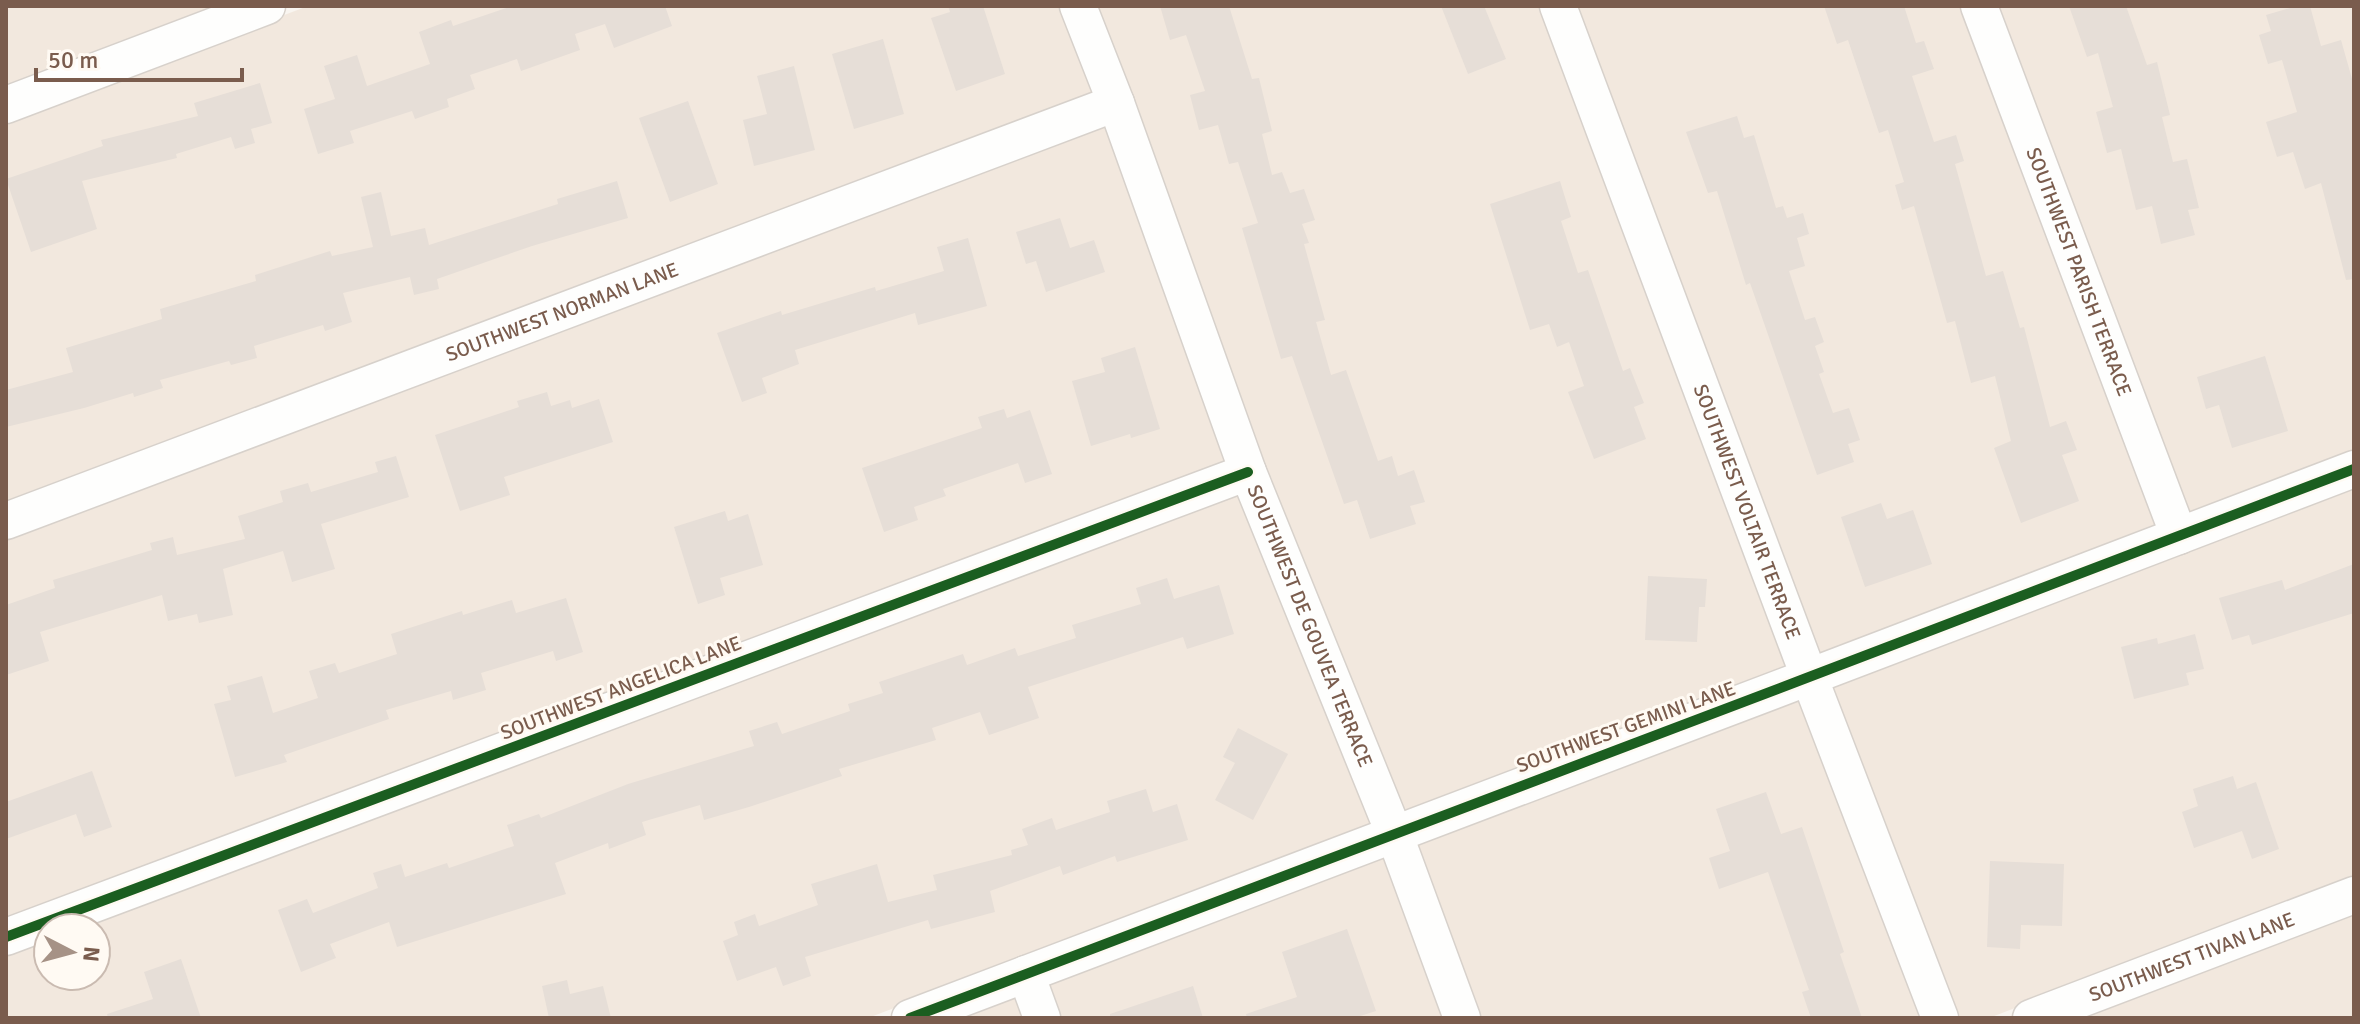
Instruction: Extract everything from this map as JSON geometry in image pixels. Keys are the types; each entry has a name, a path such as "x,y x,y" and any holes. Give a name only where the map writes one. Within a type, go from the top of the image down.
{"street":[{"path":"6,105 267,6"},
{"name":"SOUTHWEST DE GOUVEA TERRACE","path":"1078,6 1116,103 1248,472 1394,833 1462,1018"},
{"name":"SOUTHWEST VOLTAIR TERRACE","path":"1558,6 1940,1018"},
{"name":"SOUTHWEST PARISH TERRACE","path":"1979,6 2179,536"},
{"name":"SOUTHWEST NORMAN LANE","path":"6,521 1116,103"},
{"name":"SOUTHWEST GEMINI LANE","path":"910,1018 1394,833 1810,679 2354,469"},
{"name":"SOUTHWEST ANGELICA LANE","path":"6,937 1248,472"},
{"name":"SOUTHWEST TIVAN LANE","path":"2031,1018 2354,895"},
{"path":"1026,974 1042,1018"}],"shaded area":[{"path":"6,6 225,6 6,89"},
{"path":"308,6 1061,6 1096,95 6,505 6,120"},
{"path":"1095,6 1541,6 1790,670 1403,813 1263,467"},
{"path":"1575,6 1962,6 2159,528 1820,659"},
{"path":"1996,6 2354,6 2354,453 2188,516"},
{"path":"1106,122 1228,464 6,921 6,537"},
{"path":"2354,485 2354,879 1989,1018 1957,1018 1830,686"},
{"path":"1239,491 1374,825 868,1018 6,1018 6,953 32,943 32,992 112,992 112,913"},
{"path":"1800,698 1922,1018 1479,1018 1414,841"},
{"path":"1384,852 1445,1018 1059,1018 1045,983"},
{"path":"2354,910 2354,1018 2072,1018"},
{"path":"1016,994 1025,1018 952,1018"}],"building":[{"path":"512,6 665,6 672,26 614,48 605,24 575,34 580,50 521,71 517,59 470,75 475,89 447,99 449,107 415,119 412,111 350,131 354,143 318,154 304,109 335,99 324,66 357,55 367,86 430,64 419,32 451,20 453,26"},
{"path":"948,6 983,6 1005,74 956,91 931,18 950,12"},
{"path":"1160,6 1229,6 1252,79 1259,78 1272,131 1262,134 1272,175 1282,172 1290,193 1304,189 1315,220 1302,224 1309,243 1304,244 1325,320 1316,322 1331,375 1346,370 1378,461 1392,456 1398,476 1414,470 1425,502 1410,506 1416,524 1370,539 1357,500 1344,504 1292,356 1281,359 1242,228 1258,223 1238,162 1229,164 1218,125 1199,130 1190,95 1205,91 1186,35 1170,40"},
{"path":"1441,6 1484,6 1506,59 1468,74"},
{"path":"1824,6 1904,6 1916,43 1924,41 1934,69 1912,76 1934,142 1956,135 1964,161 1955,164 1986,276 2003,271 2020,328 2024,327 2050,427 2066,421 2077,450 2062,455 2079,501 2021,523 1994,448 2011,441 1995,376 1971,383 1955,321 1947,323 1914,206 1902,210 1895,185 1904,182 1888,130 1879,133 1848,40 1837,44"},
{"path":"2069,6 2126,6 2147,65 2157,62 2170,115 2162,117 2173,162 2187,159 2199,208 2188,210 2195,235 2161,244 2152,206 2136,210 2121,149 2107,153 2096,112 2113,107 2098,53 2087,57"},
{"path":"2297,6 2310,6 2321,46 2341,40 2354,86 2354,279 2346,280 2321,183 2305,189 2293,152 2277,157 2266,122 2297,112 2282,60 2268,64 2259,35 2271,31 2266,15"},
{"path":"883,39 904,114 854,129 832,54"},
{"path":"794,66 815,150 754,166 743,120 767,114 757,76"},
{"path":"260,83 272,123 251,129 255,143 235,149 231,137 176,154 177,158 82,181 97,229 31,252 6,179 103,146 101,140 198,116 194,103"},
{"path":"688,101 718,184 670,202 639,118"},
{"path":"1737,116 1744,138 1754,135 1776,208 1783,206 1787,218 1803,213 1809,234 1797,238 1805,266 1789,271 1805,320 1815,317 1824,342 1815,346 1824,372 1819,374 1833,413 1849,408 1860,440 1848,444 1854,462 1817,475 1750,283 1746,285 1717,191 1708,193 1686,132"},
{"path":"617,181 628,218 532,246 437,279 439,289 414,295 410,277 343,293 352,322 325,331 323,325 254,346 257,358 231,365 229,361 160,380 163,388 134,397 133,393 6,427 6,390 73,372 66,348 162,319 160,309 256,281 255,275 330,251 332,256 373,247 361,197 381,192 391,236 425,228 429,245 558,204 557,199"},
{"path":"1560,181 1571,217 1561,221 1578,273 1588,270 1623,371 1630,368 1644,403 1634,407 1646,439 1594,459 1568,392 1584,386 1569,342 1557,347 1549,324 1530,330 1490,204"},
{"path":"1060,218 1070,248 1094,240 1105,272 1046,292 1036,261 1026,264 1016,232"},
{"path":"968,238 987,306 918,325 915,313 795,350 799,364 762,378 767,393 742,402 717,333 781,311 782,315 875,287 876,291 944,271 937,247"},
{"path":"1135,347 1160,429 1091,446 1072,381 1105,372 1101,358"},
{"path":"2265,356 2288,431 2232,448 2219,405 2206,409 2197,377"},
{"path":"547,392 551,406 570,400 572,408 599,399 613,442 504,477 510,495 460,511 435,435 519,407 517,401"},
{"path":"1004,409 1007,418 1030,410 1052,474 1025,483 1018,463 943,489 946,496 914,507 918,520 884,532 862,468 982,428 978,417"},
{"path":"396,456 409,497 321,524 335,569 292,582 283,551 223,569 233,615 199,623 197,614 168,621 162,595 40,632 49,661 6,675 6,605 55,588 53,580 152,550 150,543 173,537 177,555 245,539 238,516 283,502 280,491 308,483 311,492 378,472 375,462"},
{"path":"1881,503 1887,519 1913,510 1932,564 1865,587 1841,517"},
{"path":"725,511 728,521 748,514 763,565 720,578 725,595 698,604 674,527"},
{"path":"2354,564 2354,613 2252,645 2249,635 2232,640 2219,598 2282,580 2285,590"},
{"path":"1648,576 1707,579 1705,607 1699,607 1697,642 1645,640"},
{"path":"1167,578 1174,599 1219,585 1234,634 1187,649 1183,637 1028,687 1039,718 989,735 980,712 932,728 936,740 839,769 842,776 749,807 704,820 700,805 642,822 646,835 609,849 608,843 555,863 566,894 397,947 389,922 330,944 336,958 301,972 278,910 307,899 313,913 378,888 373,873 401,864 405,877 447,863 449,868 514,846 507,825 539,814 541,818 628,784 754,746 749,731 777,722 782,734 850,711 848,704 883,693 879,682 963,654 967,665 1015,648 1018,656 1076,638 1072,625 1141,604 1136,588"},
{"path":"566,598 583,652 556,661 553,651 481,673 486,690 453,700 451,691 386,710 389,719 284,755 287,762 235,777 214,704 231,700 227,686 262,676 273,713 318,698 309,671 335,663 339,673 397,654 391,634 462,611 463,615 512,600 516,613"},
{"path":"2195,634 2204,669 2186,673 2189,685 2134,699 2121,647 2157,638 2158,644"},
{"path":"1238,728 1288,754 1253,820 1215,800 1235,763 1223,757"},
{"path":"92,771 112,827 84,837 76,814 6,839 6,802"},
{"path":"2233,776 2237,789 2256,782 2279,849 2252,859 2242,831 2194,848 2182,812 2198,806 2193,789"},
{"path":"1146,789 1153,812 1177,804 1188,840 1117,862 1115,856 1063,875 1060,866 990,891 995,912 931,929 928,920 805,957 811,976 783,986 776,967 737,981 723,941 738,935 734,922 755,914 759,926 818,905 811,884 877,864 888,902 937,890 933,875 1012,855 1011,850 1028,845 1022,829 1052,818 1056,830 1110,812 1107,801"},
{"path":"1766,792 1781,834 1802,827 1844,952 1840,954 1862,1018 1811,1018 1802,992 1809,990 1768,872 1719,889 1709,858 1730,851 1716,809"},
{"path":"1990,861 2064,864 2062,926 2021,925 2020,949 1987,947"},
{"path":"1347,929 1376,1011 1354,1018 1247,1018 1246,1014 1297,997 1282,952"},
{"path":"181,959 201,1018 108,1018 107,1014 153,999 144,972"},
{"path":"567,980 570,994 603,986 611,1018 549,1018 542,986"},
{"path":"1193,986 1203,1018 1110,1018 1110,1014"}],"cycle path":[{"path":"910,1018 2354,469"},
{"path":"6,937 1248,472"}]}
